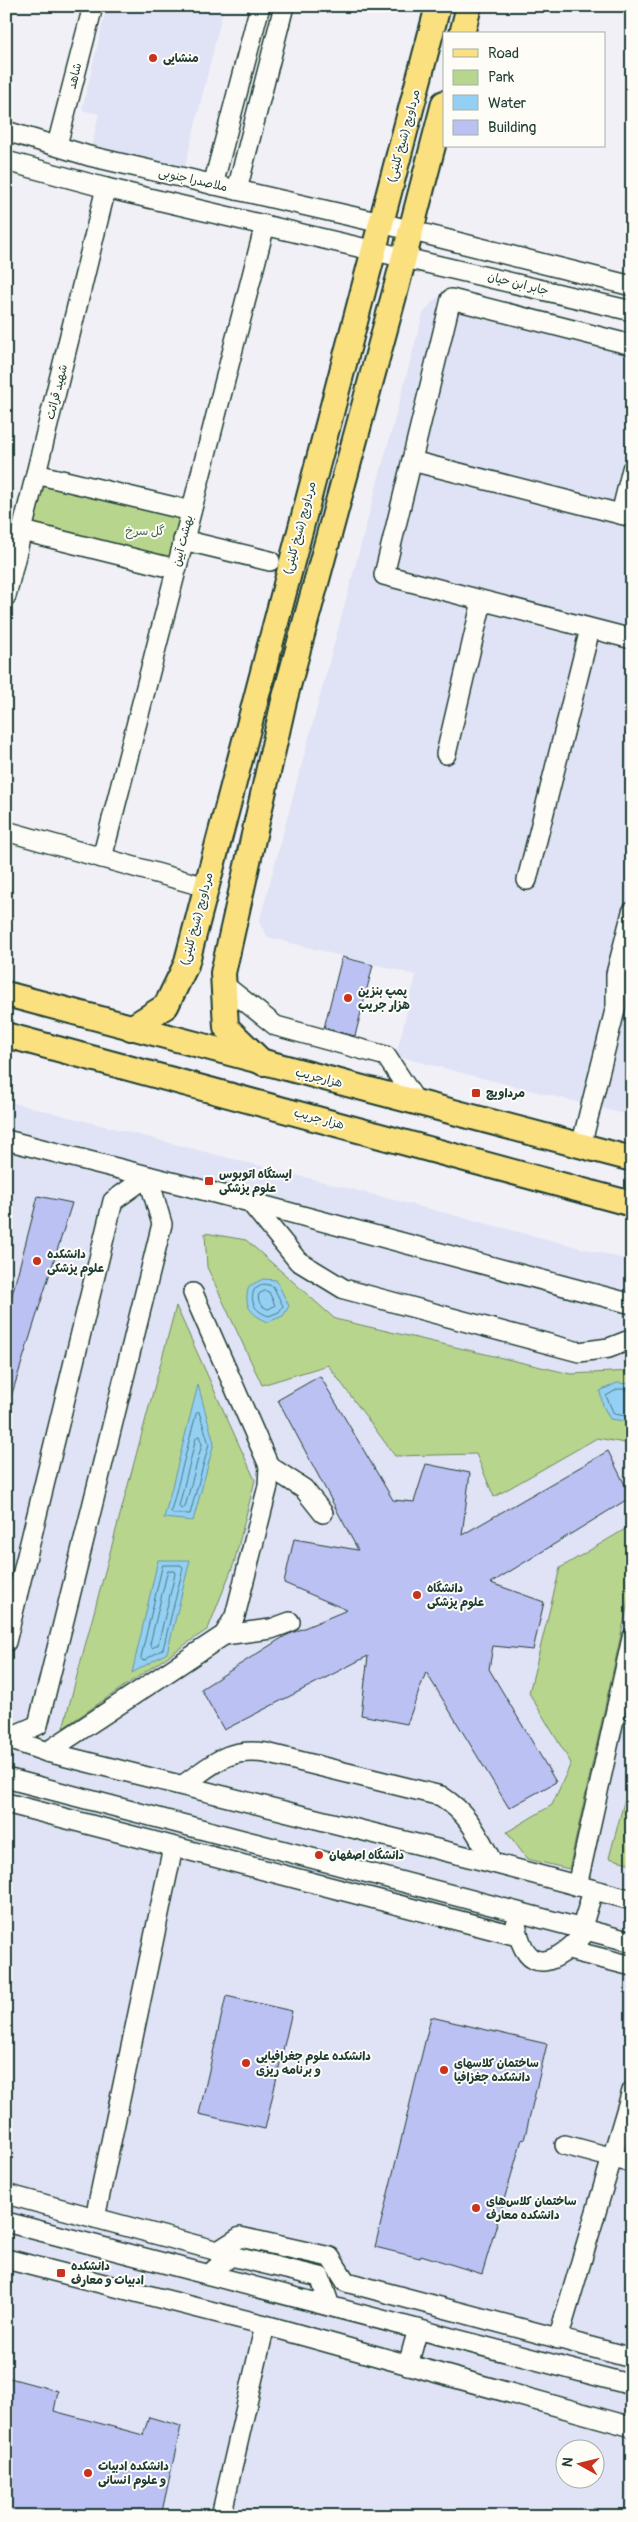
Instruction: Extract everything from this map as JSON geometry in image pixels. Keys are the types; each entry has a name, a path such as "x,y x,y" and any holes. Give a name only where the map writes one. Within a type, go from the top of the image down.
{"main road":[{"name":"مرداویج (شیخ کلینی)","path":"131,1028 166,1006 186,965 438,6"},
{"path":"462,32 469,6"},
{"path":"263,1063 226,1027 223,973 284,702 405,256 443,106"},
{"path":"257,694 284,702"},
{"name":"هزارجریب","path":"6,994 632,1159"},
{"name":"هزار جریب","path":"6,1035 632,1204"}],"street":[{"name":"شاهد","path":"57,146 93,6"},
{"path":"213,185 260,6"},
{"path":"237,190 284,6"},
{"name":"ملاصدرا جنوبی","path":"6,131 89,156 411,231"},
{"path":"6,161 106,188 374,249"},
{"name":"شهید قرائت","path":"6,596 106,188"},
{"name":"بهشت آیین","path":"102,858 265,225"},
{"name":"جابر ابن حیان","path":"411,231 632,286"},
{"name":"جابر ابن حیان","path":"374,249 632,311"},
{"path":"632,345 451,299 384,576 632,639"},
{"path":"412,462 626,516 632,469"},
{"path":"36,474 191,511"},
{"path":"22,531 176,569"},
{"path":"183,540 270,561"},
{"path":"446,754 482,601"},
{"path":"527,880 590,628"},
{"path":"6,832 206,887"},
{"path":"582,1146 624,1004 616,974 632,912"},
{"path":"223,984 276,1026 386,1056 418,1103"},
{"path":"6,1140 250,1202 632,1304"},
{"path":"6,1642 113,1201 148,1176"},
{"path":"7,1737 38,1725 162,1224 148,1176"},
{"path":"250,1202 298,1261 344,1289 579,1352 609,1348 632,1339"},
{"path":"193,1293 269,1466 268,1486 235,1616 224,1635"},
{"path":"269,1466 304,1489 323,1513"},
{"path":"47,1752 224,1635 271,1629 290,1622"},
{"path":"513,1912 518,1936 527,1954 537,1960 550,1961 570,1950 584,1930 585,1888 632,1638"},
{"path":"7,1737 47,1752 493,1863 632,1900"},
{"path":"183,1785 226,1755 246,1750 266,1752 441,1796 458,1808 470,1822 493,1863"},
{"path":"6,1778 632,1942"},
{"path":"6,1803 518,1936"},
{"path":"95,2218 173,1847"},
{"path":"570,1950 632,1966"},
{"path":"558,2339 632,2091"},
{"path":"565,2145 632,2163"},
{"path":"6,2194 218,2251 240,2237 330,2257 346,2282 632,2358"},
{"path":"6,2222 632,2386"},
{"path":"209,2274 231,2256 320,2277 330,2306"},
{"path":"6,2259 265,2325 632,2427"},
{"path":"221,2516 265,2325"},
{"path":"408,2365 418,2329"}],"shaded area":[{"name":"منشایی","path":"107,6 224,6 184,171 91,148 99,114 82,110"},
{"path":"453,290 632,336 632,1116 396,1056 416,975 268,937 259,923 423,314 434,300"},
{"name":"دانشگاه اصفهان","path":"6,1101 632,1261 632,2516 6,2516"}],"green space":[{"name":"گل سرخ","path":"36,474 191,511 176,569 23,531"},
{"path":"205,1233 246,1240 335,1319 571,1374 632,1371 632,1459 630,1444 597,1438 494,1497 476,1454 395,1456 328,1365 262,1385 207,1267"},
{"path":"176,1306 255,1480 234,1563 208,1629 63,1728"},
{"path":"632,1525 632,1585 569,1869 527,1859 507,1832 552,1805 571,1763 529,1693 560,1568"},
{"path":"632,1772 632,1864 609,1858"}],"water":[{"path":"263,1279 276,1280 289,1306 283,1316 268,1322 252,1312 247,1299 249,1286"},
{"path":"617,1383 632,1384 631,1422 610,1419 603,1406 600,1391"},
{"path":"198,1385 214,1443 193,1521 164,1518"},
{"path":"158,1560 190,1560 167,1653 132,1673"}],"building":[{"name":"پمپ بنزین هزار جریب","path":"342,957 373,965 355,1036 324,1028"},
{"name":"دانشکده علوم پزشکی","path":"38,1196 72,1203 10,1400 6,1399 6,1318"},
{"name":"دانشگاه علوم پزشکی","path":"320,1376 393,1500 414,1502 426,1464 470,1473 462,1535 608,1451 631,1497 491,1583 544,1602 533,1650 493,1646 489,1669 556,1782 509,1808 426,1672 407,1724 361,1715 368,1656 224,1730 201,1689 285,1636 347,1610 284,1583 294,1539 358,1550 278,1400"},
{"name":"دانشکده علوم جغرافیایی و برنامه ریزی","path":"226,1996 292,2011 265,2129 199,2114"},
{"path":"431,2017 547,2044 524,2140 522,2139 482,2274 421,2255 420,2258 375,2247"},
{"name":"دانشکده ادبیات و علوم انسانی","path":"6,2377 58,2391 54,2411 143,2435 149,2417 181,2426 161,2516 6,2516"}],"place":[{"name":"منشایی","path":"153,58"},
{"name":"پمپ بنزین هزار جریب","path":"348,998"},
{"name":"مرداویج","path":"476,1093"},
{"name":"ایستگاه اتوبوس علوم پزشکی","path":"209,1181"},
{"name":"دانشکده علوم پزشکی","path":"37,1261"},
{"name":"دانشگاه علوم پزشکی","path":"417,1595"},
{"name":"دانشگاه اصفهان","path":"319,1855"},
{"name":"دانشکده علوم جغرافیایی و برنامه ریزی","path":"246,2063"},
{"name":"ساختمان کلاسهای دانشکده جغزافیا","path":"444,2070"},
{"name":"ساختمان کلاس‌های دانشکده معارف","path":"476,2208"},
{"name":"دانشکده ادبیات و معارف","path":"61,2273"},
{"name":"دانشکده ادبیات و علوم انسانی","path":"88,2473"}]}
